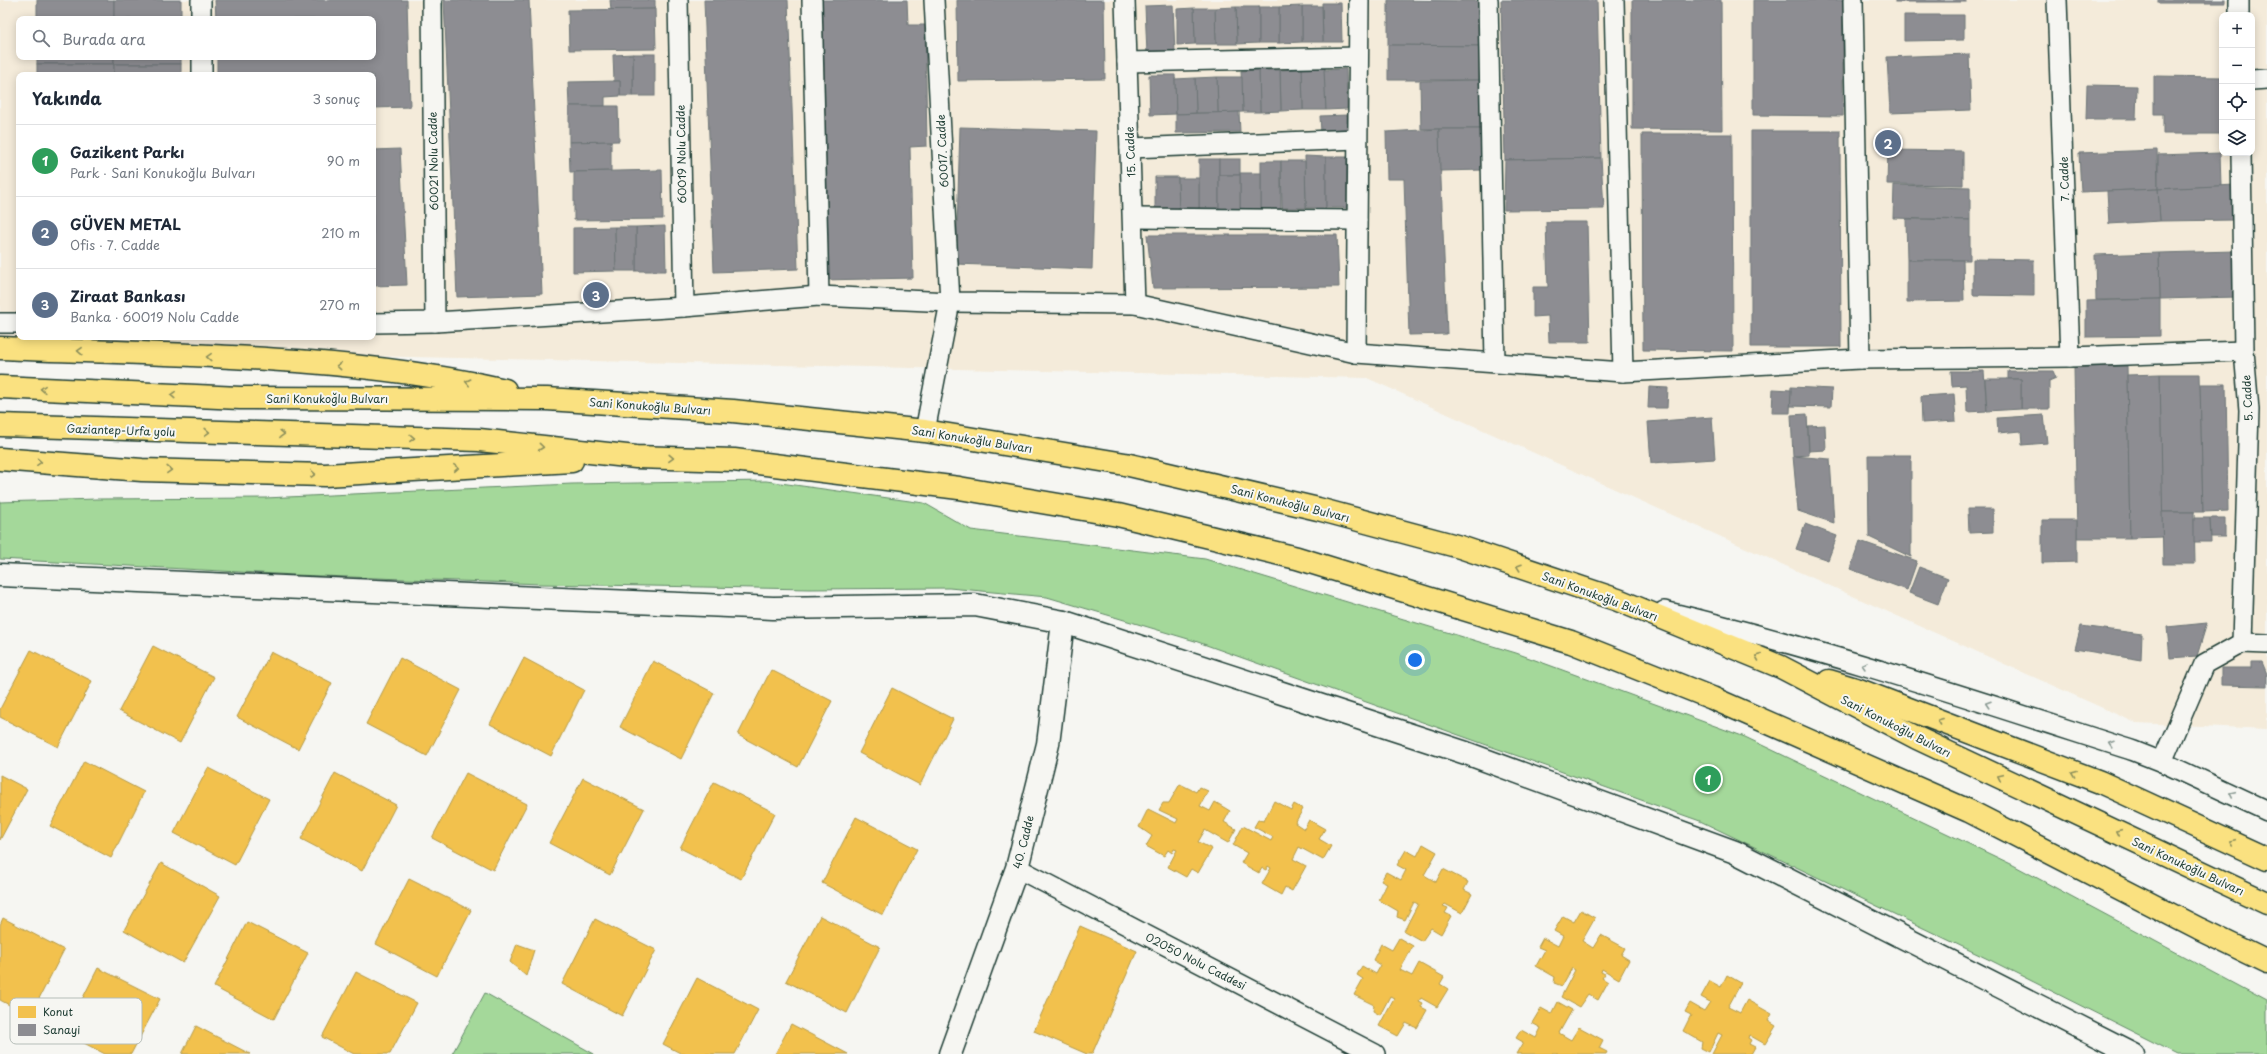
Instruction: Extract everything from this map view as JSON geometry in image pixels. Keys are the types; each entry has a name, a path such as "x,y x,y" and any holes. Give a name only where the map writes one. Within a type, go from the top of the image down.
{"highway":[{"path":"0,348 268,360 393,370 454,378 547,399"},
{"name":"Sani Konukoğlu Bulvarı","path":"0,387 240,398 547,399 732,411 925,431 1125,464 1318,509 1460,547 1618,600 1781,667 1917,738 2267,903"},
{"name":"Gaziantep-Urfa yolu","path":"0,426 480,440 636,457"},
{"path":"0,459 142,470 325,474 636,457 734,460 959,488 1118,515 1297,558 1571,642 1712,698 1969,811 2199,930 2267,962"},
{"path":"1781,667 1860,690 2092,780 2267,859"},
{"path":"2199,930 2267,970"}],"street":[{"path":"201,0 202,16"},
{"name":"60021 Nolu Cadde","path":"432,0 435,322"},
{"name":"60019 Nolu Cadde","path":"678,0 684,307"},
{"path":"812,0 819,296"},
{"name":"60017. Cadde","path":"925,431 950,302 934,0"},
{"name":"15. Cadde","path":"1125,0 1136,304"},
{"path":"1356,353 1359,0"},
{"path":"1488,0 1495,363"},
{"path":"1614,0 1623,372"},
{"path":"1853,0 1860,359"},
{"name":"7. Cadde","path":"2057,0 2070,357"},
{"path":"2239,0 2239,12"},
{"path":"1127,62 1358,57"},
{"path":"202,60 202,72"},
{"path":"2255,80 2267,79"},
{"path":"1130,148 1357,139"},
{"name":"5. Cadde","path":"2241,156 2244,351 2249,410 2242,643"},
{"path":"1132,218 1358,220"},
{"path":"376,323 435,322 684,307 819,296 950,302 1136,304 1356,353 1623,372 1860,359 2070,357 2244,351"},
{"path":"0,323 16,323"},
{"path":"0,576 773,608 975,605 1063,622 1466,753 1735,852 2133,1054"},
{"path":"1618,600 1745,630 1882,670 2162,762 2267,811"},
{"name":"40. Cadde","path":"950,1054 1017,868 1048,744 1063,622"},
{"path":"2162,762 2204,664 2242,643 2267,644"},
{"name":"02050 Nolu Caddesi","path":"1017,868 1375,1054"}],"shaded area":[{"path":"0,0 2267,0 2267,729 2136,723 1367,378 0,348"}],"green space":[{"path":"766,481 924,503 971,530 1205,559 1516,653 1745,737 2013,865 2267,1001 2267,1054 2177,1054 1992,961 1700,821 1195,641 1047,597 949,588 809,589 542,584 295,575 0,559 0,502 96,499 265,498 572,484"},
{"path":"485,993 594,1054 452,1054"}],"building: Konut":[{"path":"153,646 214,677 180,743 119,711"},
{"path":"31,650 92,681 58,747 0,717 0,709"},
{"path":"271,652 332,683 298,749 237,717"},
{"path":"400,658 461,690 427,756 366,724"},
{"path":"524,658 584,690 551,756 490,724"},
{"path":"653,661 714,693 681,759 620,727"},
{"path":"771,670 832,701 798,767 738,735"},
{"path":"892,688 953,719 920,785 859,753"},
{"path":"84,761 144,792 111,858 50,826"},
{"path":"208,768 269,799 235,865 174,833"},
{"path":"335,773 396,805 362,871 301,839"},
{"path":"466,773 527,804 493,870 432,838"},
{"path":"0,775 27,789 0,840"},
{"path":"583,778 644,809 610,875 549,843"},
{"path":"714,782 775,813 741,879 680,848"},
{"path":"1180,784 1196,792 1199,787 1208,791 1200,806 1210,811 1215,802 1230,811 1224,822 1236,829 1228,843 1205,830 1198,842 1212,849 1198,873 1191,869 1186,877 1168,867 1177,850 1174,849 1172,853 1168,850 1164,856 1146,846 1152,836 1139,827 1148,809 1176,823 1178,819 1159,810 1163,803 1169,803"},
{"path":"1274,801 1291,810 1294,804 1303,809 1295,823 1304,829 1309,820 1325,829 1319,839 1331,846 1323,860 1299,847 1293,859 1306,866 1292,891 1285,887 1281,895 1262,884 1271,868 1268,866 1266,870 1262,868 1259,873 1241,863 1247,853 1233,845 1243,826 1271,841 1273,837 1254,827 1258,820 1264,821"},
{"path":"856,817 917,849 883,915 822,883"},
{"path":"1423,844 1437,852 1424,875 1436,882 1443,869 1468,882 1464,890 1472,894 1462,913 1445,904 1443,906 1448,908 1445,913 1451,916 1441,934 1431,928 1422,941 1404,931 1418,904 1414,902 1405,920 1397,917 1398,911 1379,900 1387,884 1381,881 1386,872 1401,880 1406,870 1397,865 1406,850 1417,856"},
{"path":"161,863 220,896 183,963 124,930"},
{"path":"409,879 471,910 437,976 376,944"},
{"path":"1581,910 1595,918 1582,941 1593,948 1601,935 1625,948 1621,955 1629,960 1619,979 1602,969 1601,972 1605,974 1602,978 1608,982 1598,1000 1588,994 1579,1007 1561,997 1575,970 1572,968 1562,986 1554,983 1555,977 1536,966 1545,950 1538,947 1543,938 1558,946 1563,936 1554,931 1563,916 1574,922"},
{"path":"820,916 880,947 847,1013 786,981"},
{"path":"3,918 64,950 39,998 10,998 10,1005 0,1000 0,925"},
{"path":"595,919 656,950 622,1016 562,984"},
{"path":"247,922 308,953 274,1019 214,987"},
{"path":"1080,926 1137,951 1092,1054 1087,1054 1034,1031"},
{"path":"1399,938 1413,946 1400,970 1412,976 1419,963 1444,977 1440,984 1448,989 1437,1007 1421,998 1419,1001 1423,1003 1421,1007 1427,1010 1417,1028 1406,1023 1398,1036 1379,1026 1394,998 1390,996 1380,1015 1373,1011 1374,1005 1354,995 1363,979 1357,975 1362,966 1376,974 1381,965 1373,960 1381,944 1392,950"},
{"path":"517,944 534,950 526,976 510,962"},
{"path":"98,968 160,999 142,1033 142,998 83,998"},
{"path":"356,972 417,1003 390,1054 354,1054 322,1037"},
{"path":"1727,975 1741,983 1728,1007 1740,1013 1747,1000 1772,1014 1768,1021 1776,1026 1765,1044 1749,1035 1748,1038 1751,1040 1749,1044 1755,1047 1751,1054 1712,1054 1722,1035 1718,1033 1709,1052 1701,1048 1702,1042 1683,1031 1691,1015 1685,1012 1690,1003 1704,1011 1710,1002 1701,997 1710,981 1721,987"},
{"path":"697,978 758,1010 735,1054 682,1054 663,1044"},
{"path":"1558,1002 1572,1010 1559,1033 1571,1040 1579,1027 1603,1040 1599,1048 1607,1052 1606,1054 1516,1054 1523,1042 1516,1038 1521,1030 1536,1038 1541,1028 1532,1023 1541,1008 1552,1014"},
{"path":"791,1024 848,1054 775,1054"},
{"path":"196,1026 250,1054 182,1054"},
{"path":"86,1044 136,1044 131,1054 105,1054"}],"building: Sanayi":[{"path":"37,0 114,0 114,16 37,16"},
{"path":"114,0 181,0 181,16 114,16"},
{"path":"215,0 407,0 410,107 376,108 376,72 217,72 217,60 376,60 376,16 216,16"},
{"path":"444,0 529,0 542,294 457,297"},
{"path":"610,0 655,0 655,9 611,10"},
{"path":"704,0 788,0 798,269 714,272"},
{"path":"817,0 907,0 908,25 925,25 927,146 910,147 913,278 823,280"},
{"path":"957,0 1104,0 1105,79 958,81"},
{"path":"1388,0 1481,1 1481,46 1388,45"},
{"path":"1501,0 1597,0 1601,158 1505,160"},
{"path":"1632,0 1721,0 1722,130 1632,129"},
{"path":"1753,0 1843,0 1843,116 1753,115"},
{"path":"1895,0 1966,0 1966,2 1895,2"},
{"path":"2158,0 2225,0 2225,3 2158,3"},
{"path":"1322,3 1341,3 1342,42 1323,42"},
{"path":"1173,5 1175,53 1147,54 1145,6"},
{"path":"1302,6 1322,6 1323,42 1302,42"},
{"path":"1302,6 1302,42 1279,43 1279,7"},
{"path":"1236,7 1259,7 1259,43 1237,44"},
{"path":"1236,7 1237,44 1216,44 1215,8"},
{"path":"1259,7 1279,7 1279,43 1259,43"},
{"path":"1194,8 1215,8 1216,44 1195,44"},
{"path":"1194,8 1195,44 1177,45 1177,9"},
{"path":"655,9 656,49 569,50 568,10"},
{"path":"1904,15 1964,15 1964,40 1904,41"},
{"path":"1388,45 1481,46 1481,80 1388,80"},
{"path":"633,54 655,54 655,96 633,96"},
{"path":"633,54 633,96 620,96 620,81 614,81 613,55"},
{"path":"1969,54 1971,110 1890,113 1887,57"},
{"path":"37,60 114,60 114,64 37,64"},
{"path":"114,60 181,60 181,64 114,64"},
{"path":"37,64 114,64 114,72 37,72"},
{"path":"114,64 181,64 181,72 114,72"},
{"path":"1325,68 1326,110 1303,110 1302,69"},
{"path":"1302,69 1303,110 1281,111 1280,70"},
{"path":"1346,69 1347,109 1326,110 1324,70"},
{"path":"1259,70 1280,70 1281,111 1260,112"},
{"path":"1259,70 1260,112 1243,112 1241,71"},
{"path":"1149,75 1175,75 1176,114 1150,115"},
{"path":"2154,76 2219,77 2219,134 2163,134 2163,114 2154,114"},
{"path":"1217,77 1242,77 1243,112 1218,113"},
{"path":"1217,77 1218,113 1196,113 1195,78"},
{"path":"1195,78 1196,113 1176,114 1175,79"},
{"path":"1481,80 1482,129 1421,129 1420,81"},
{"path":"620,81 620,96 605,97 605,106 569,106 568,82"},
{"path":"2087,85 2137,86 2136,119 2086,119"},
{"path":"569,106 618,106 619,141 569,142"},
{"path":"1239,112 1240,132 1176,133 1176,114"},
{"path":"1347,115 1347,132 1321,132 1320,116"},
{"path":"960,127 1096,131 1092,269 956,264"},
{"path":"1439,129 1447,334 1409,335 1404,179 1387,179 1386,132"},
{"path":"1439,129 1482,129 1483,170 1440,171"},
{"path":"1751,131 1840,131 1841,347 1751,347"},
{"path":"1642,134 1732,134 1733,351 1643,350"},
{"path":"611,141 611,171 570,172 569,142"},
{"path":"400,149 407,285 376,286 376,150"},
{"path":"1888,150 1963,151 1963,185 1887,184"},
{"path":"2157,150 2158,189 2081,192 2079,153"},
{"path":"2219,153 2221,186 2158,189 2158,155"},
{"path":"1305,156 1326,157 1326,208 1306,208"},
{"path":"1326,157 1347,157 1347,208 1326,208"},
{"path":"1601,158 1604,209 1504,210 1505,160"},
{"path":"1199,159 1219,159 1219,212 1199,212"},
{"path":"1219,159 1240,159 1240,175 1219,175"},
{"path":"1261,161 1281,161 1281,212 1261,212"},
{"path":"1281,161 1305,161 1306,208 1282,208"},
{"path":"662,170 663,219 574,220 574,172"},
{"path":"1240,173 1261,173 1261,212 1240,212"},
{"path":"1219,175 1240,175 1240,212 1219,212"},
{"path":"1155,177 1178,177 1179,212 1155,212"},
{"path":"1178,178 1199,178 1199,212 1179,212"},
{"path":"1894,185 1970,187 1970,220 1893,218"},
{"path":"2235,185 2235,220 2160,221 2158,189"},
{"path":"2158,189 2160,221 2109,224 2107,191"},
{"path":"1906,219 1970,220 1970,260 1907,260"},
{"path":"1546,222 1587,222 1590,342 1549,342 1548,316 1533,317 1533,287 1548,287"},
{"path":"665,226 666,271 636,271 636,227"},
{"path":"615,227 616,271 573,272 573,228"},
{"path":"615,227 636,227 636,271 616,271"},
{"path":"1147,235 1337,235 1339,287 1153,288"},
{"path":"2235,251 2237,297 2160,299 2159,253"},
{"path":"2159,253 2160,299 2096,300 2095,255"},
{"path":"1973,259 2034,260 2034,296 1973,295"},
{"path":"1907,260 1963,260 1964,301 1907,302"},
{"path":"2160,299 2160,336 2086,337 2086,301"},
{"path":"2127,366 2130,538 2077,538 2074,367"},
{"path":"1951,371 1984,371 1987,411 1967,412 1966,385 1952,386"},
{"path":"2008,371 2053,371 2056,378 2049,381 2049,409 2021,409 2021,379 2008,379"},
{"path":"2160,374 2200,374 2203,512 2162,512"},
{"path":"2160,374 2163,537 2130,538 2127,375"},
{"path":"1985,379 2021,379 2021,409 1987,411"},
{"path":"2200,384 2226,384 2228,511 2203,512"},
{"path":"1649,387 1668,388 1667,408 1648,408"},
{"path":"1791,387 1832,389 1831,407 1790,406"},
{"path":"1773,389 1791,390 1790,413 1772,413"},
{"path":"1954,394 1956,421 1922,423 1921,396"},
{"path":"1807,414 1809,455 1793,456 1791,415"},
{"path":"2044,415 2047,443 2022,445 2021,431 1998,433 1997,418"},
{"path":"1712,417 1715,459 1651,463 1648,422"},
{"path":"1825,425 1826,450 1809,451 1808,426"},
{"path":"1868,455 1911,455 1911,557 1869,537"},
{"path":"1793,456 1830,459 1834,523 1798,511"},
{"path":"1968,509 1993,509 1993,532 1969,533"},
{"path":"2162,512 2194,512 2195,564 2163,564"},
{"path":"2194,518 2210,518 2211,542 2194,542"},
{"path":"2210,518 2225,518 2225,537 2211,537"},
{"path":"2042,520 2077,520 2077,562 2042,563"},
{"path":"1805,524 1837,536 1828,560 1796,549"},
{"path":"1860,541 1917,561 1907,590 1850,569"},
{"path":"1919,567 1948,578 1938,604 1909,593"},
{"path":"2207,623 2197,656 2170,658 2167,627"},
{"path":"2081,626 2142,634 2141,660 2075,649"},
{"path":"2251,662 2262,662 2267,674 2267,686 2221,685 2221,668 2251,668"}],"place":[{"name":"GÜVEN METAL","path":"1888,143"},
{"name":"Ziraat Bankası","path":"596,295"},
{"name":"Gazikent Parkı","path":"1708,779"}]}
